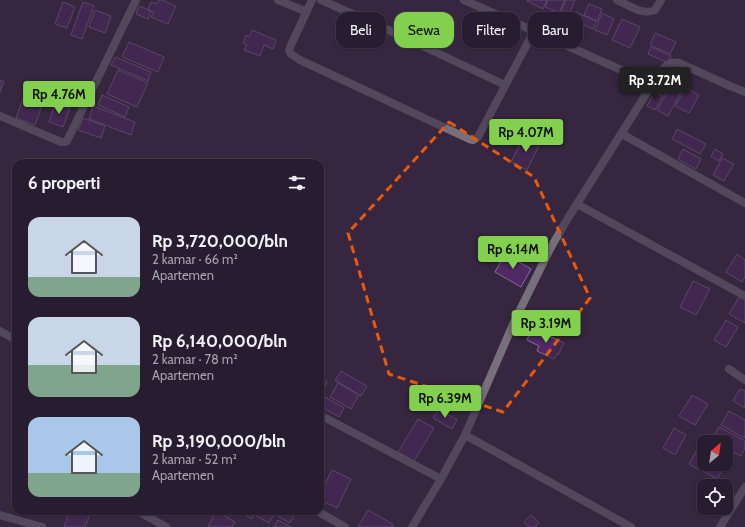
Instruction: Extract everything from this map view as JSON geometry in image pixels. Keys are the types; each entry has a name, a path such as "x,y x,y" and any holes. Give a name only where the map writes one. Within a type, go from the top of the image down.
{"street":[{"path":"0,116 61,142 67,141 136,0"},
{"path":"278,0 307,12"},
{"path":"312,0 290,47 289,51 295,58 469,139 475,140 478,137 528,42"},
{"path":"321,0 505,85"},
{"path":"464,0 528,28"},
{"path":"617,0 641,11 649,12 655,10 661,0"},
{"path":"572,48 652,84"},
{"path":"412,527 465,435 523,302 547,255 577,204 660,72 667,64 674,62 679,63 745,92"},
{"path":"622,134 745,203"},
{"path":"577,204 745,296"},
{"path":"0,331 12,338"},
{"path":"729,369 745,380"},
{"path":"324,417 441,479"},
{"path":"465,435 629,526"},
{"path":"720,527 745,487"},
{"path":"0,515 42,527"},
{"path":"145,515 166,527"},
{"path":"324,515 345,527"}],"highlighted area":[{"path":"449,122 534,177 590,298 503,412 389,374 348,233"}],"building":[{"path":"159,0 176,6 168,24 151,17 154,12 148,10 151,2 157,4"},
{"path":"527,0 547,0 543,9"},
{"path":"548,0 565,0 559,12 545,7"},
{"path":"566,0 575,0 570,12 561,12"},
{"path":"63,2 75,7 67,28 55,24"},
{"path":"83,2 94,6 82,39 71,35"},
{"path":"589,4 602,9 597,21 584,15"},
{"path":"139,6 151,11 148,19 136,14"},
{"path":"95,10 111,16 105,33 89,27"},
{"path":"602,13 614,19 607,35 595,30"},
{"path":"583,15 596,21 593,29 583,25"},
{"path":"622,19 640,27 630,48 612,40"},
{"path":"252,30 276,40 273,49 264,45 260,56 244,50 247,45 243,43 246,35 249,37"},
{"path":"655,33 676,42 670,54 650,45"},
{"path":"129,42 164,57 158,72 122,57"},
{"path":"651,47 671,56 668,63 648,54"},
{"path":"115,57 151,72 148,81 111,65"},
{"path":"118,70 148,83 137,107 107,94"},
{"path":"0,80 4,82 0,92"},
{"path":"672,83 683,89 668,116 657,110"},
{"path":"27,87 46,94 35,125 16,118"},
{"path":"686,88 699,95 689,113 675,106"},
{"path":"655,92 663,96 655,110 647,106"},
{"path":"102,95 129,107 125,117 98,105"},
{"path":"55,103 70,108 63,127 49,122"},
{"path":"93,106 135,122 131,135 89,119"},
{"path":"83,118 105,126 101,138 78,130"},
{"path":"677,129 706,144 700,154 672,139"},
{"path":"524,136 540,144 527,170 511,162"},
{"path":"683,149 701,159 696,169 678,159"},
{"path":"715,149 723,154 719,161 711,156"},
{"path":"722,158 734,164 724,181 713,175"},
{"path":"505,254 531,269 521,287 495,272"},
{"path":"737,254 745,260 745,277 742,282 726,272"},
{"path":"693,281 710,289 696,315 680,307"},
{"path":"739,297 745,300 745,323 729,314"},
{"path":"726,320 738,327 726,347 714,340"},
{"path":"532,328 564,343 558,355 557,354 554,359 537,351 539,346 527,340"},
{"path":"341,371 367,386 361,396 335,380"},
{"path":"324,380 327,382 324,388"},
{"path":"338,383 359,395 351,409 330,397"},
{"path":"740,389 745,391 745,408 733,401"},
{"path":"692,395 708,404 695,425 679,416"},
{"path":"324,397 344,408 339,417 324,408"},
{"path":"439,409 457,420 452,429 433,418"},
{"path":"729,411 745,420 744,438 721,425"},
{"path":"418,419 434,428 414,461 398,452"},
{"path":"719,427 745,441 745,448 741,456 733,452 733,435 714,435"},
{"path":"674,428 686,435 675,455 663,448"},
{"path":"697,450 697,469 689,464"},
{"path":"332,470 351,479 337,508 324,502 324,486"},
{"path":"703,471 722,471 717,479"},
{"path":"368,510 394,525 393,527 358,527"},
{"path":"68,515 90,515 85,527 64,527"},
{"path":"214,515 223,515 235,522 232,527 208,527"},
{"path":"244,515 254,515 252,519"},
{"path":"257,515 274,515 269,523"},
{"path":"280,515 295,515 290,523 279,517"},
{"path":"531,515 539,522 535,527 529,527 524,522"},
{"path":"278,520 291,527 274,527"}]}
